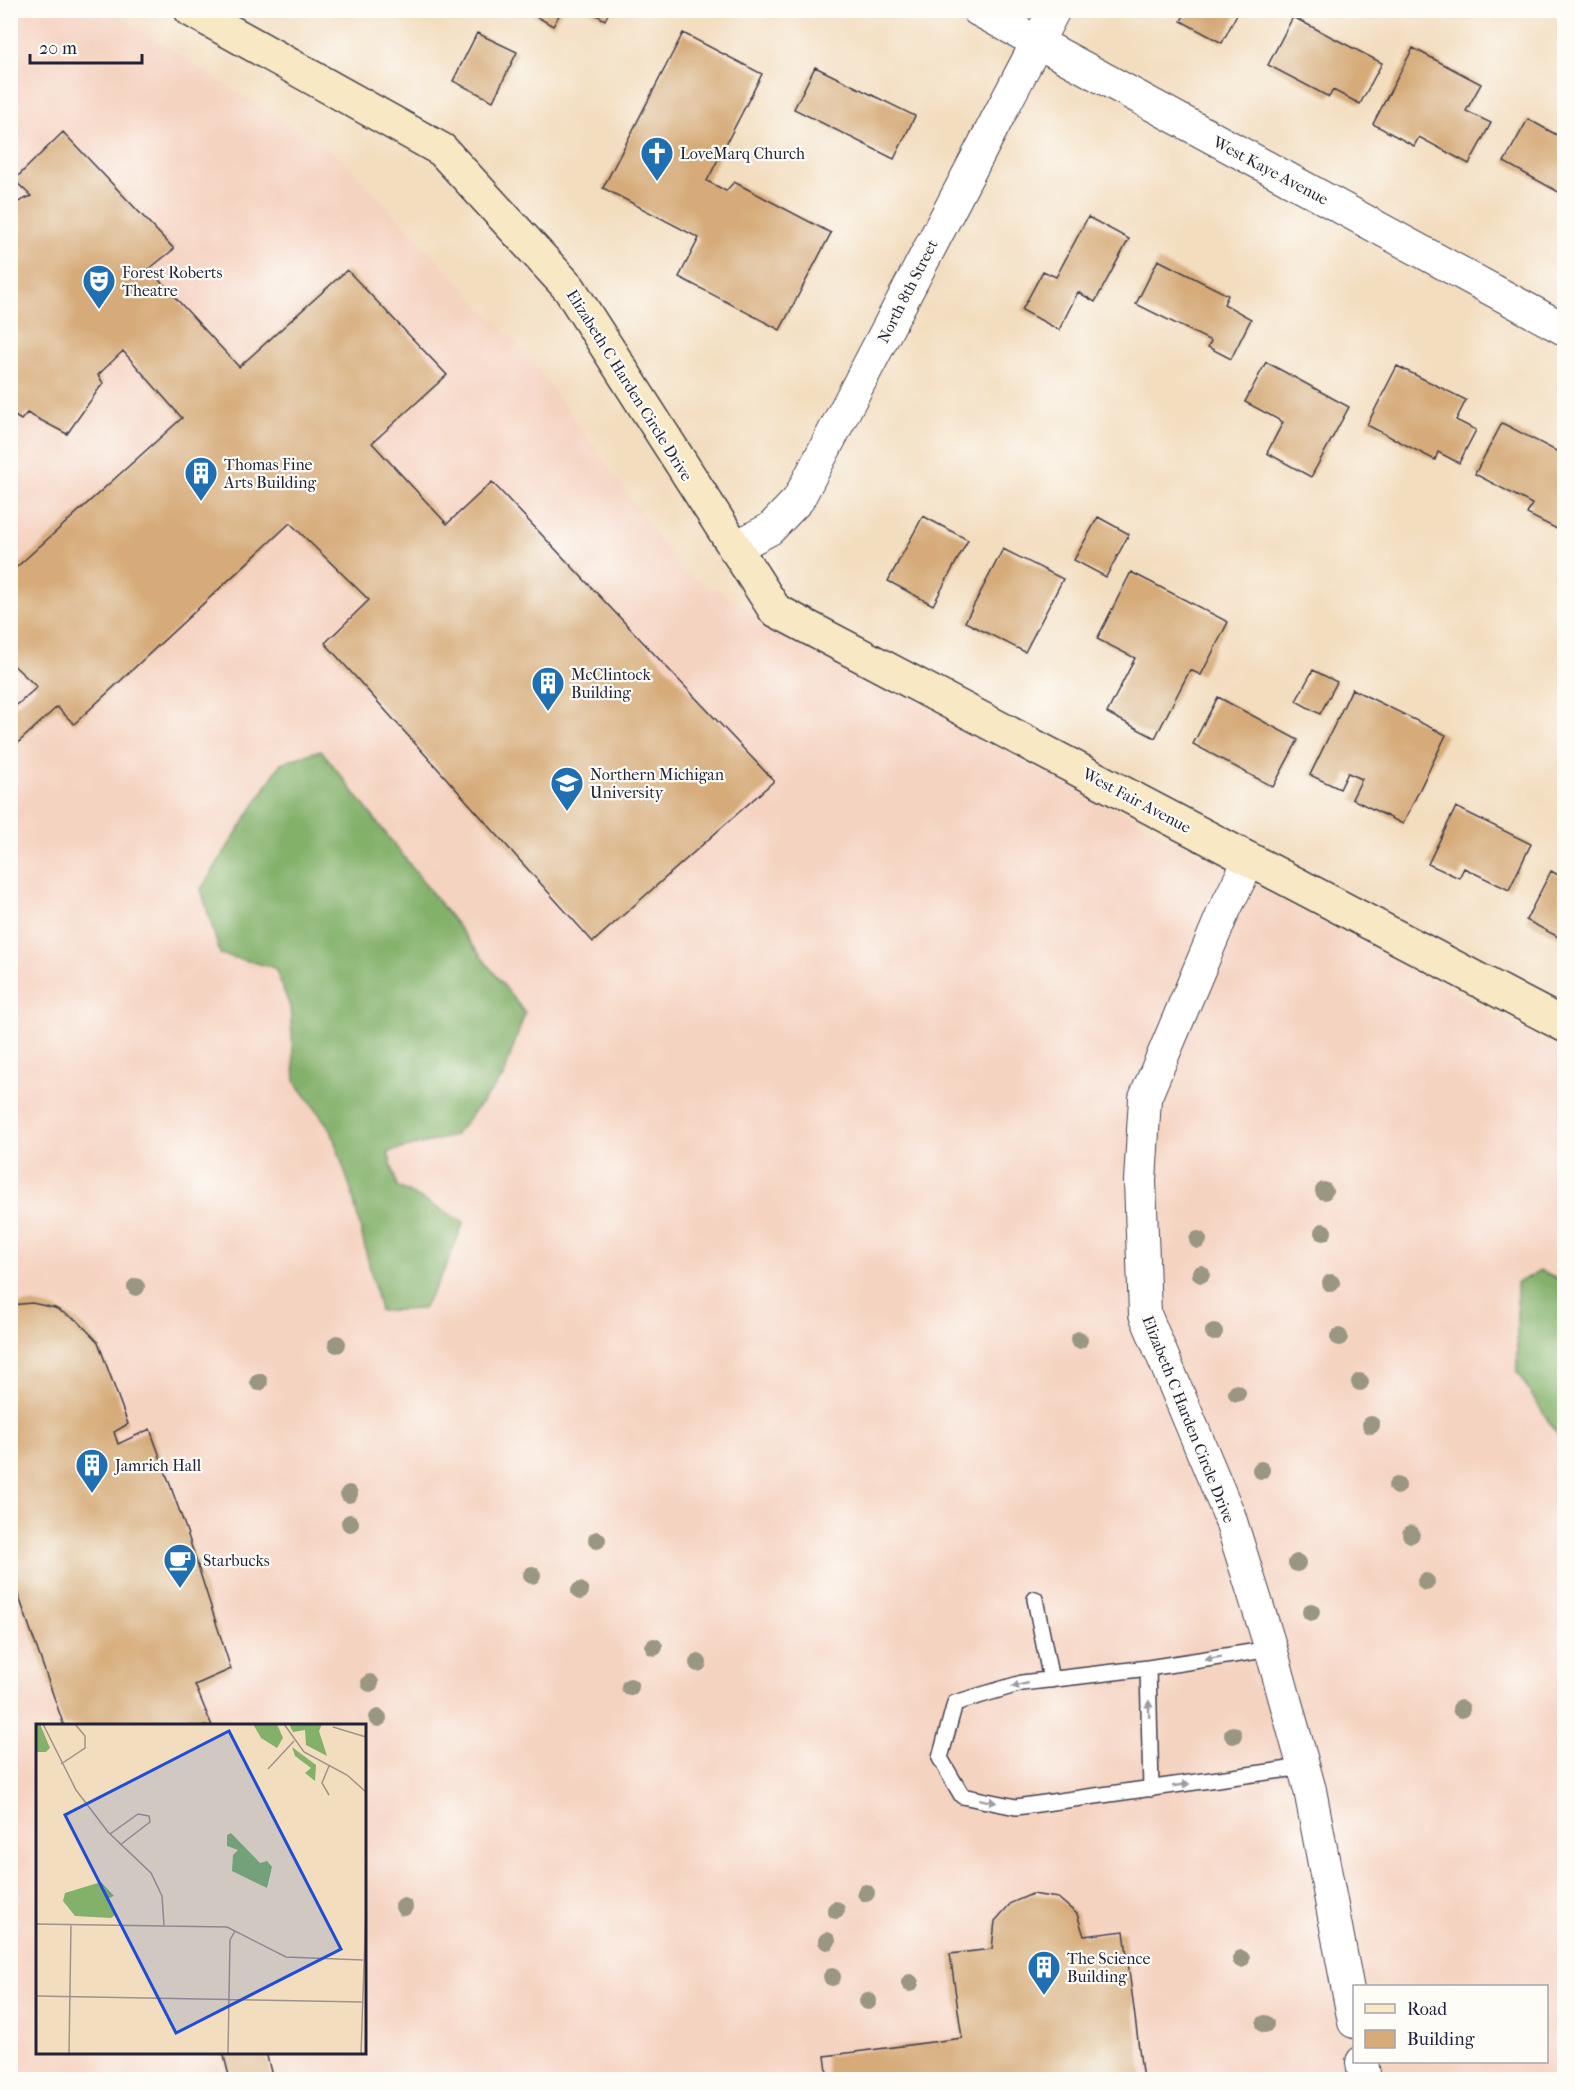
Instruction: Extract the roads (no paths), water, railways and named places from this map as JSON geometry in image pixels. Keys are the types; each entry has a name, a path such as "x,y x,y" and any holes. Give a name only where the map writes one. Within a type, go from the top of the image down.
{"street":[{"name":"Elizabeth C Harden Circle Drive","path":"191,10 442,150 569,288 734,548"},
{"name":"West Kaye Avenue","path":"978,10 1564,329"},
{"name":"North 8th Street","path":"734,548 770,529 798,500 1054,10"},
{"name":"West Fair Avenue","path":"734,548 775,610 1564,1025"},
{"name":"Elizabeth C Harden Circle Drive","path":"1250,859 1218,924 1145,1098 1140,1181 1144,1314 1229,1515 1271,1649 1304,1767 1353,2017"},
{"path":"1362,2063 1365,2079"}],"lane":[{"path":"1035,1599 1051,1680"},
{"path":"1271,1649 1148,1668 1022,1683 955,1703 940,1758 962,1796 1016,1808 1304,1767"},
{"path":"1148,1668 1151,1788"}],"place":[{"name":"LoveMarq Church","path":"657,182"},
{"name":"Forest Roberts Theatre","path":"99,310"},
{"name":"Thomas Fine Arts Building","path":"201,502"},
{"name":"McClintock Building","path":"548,712"},
{"name":"Northern Michigan University","path":"567,812"},
{"name":"Jamrich Hall","path":"92,1494"},
{"name":"Starbucks","path":"180,1589"},
{"name":"The Science Building","path":"1044,1996"}]}
